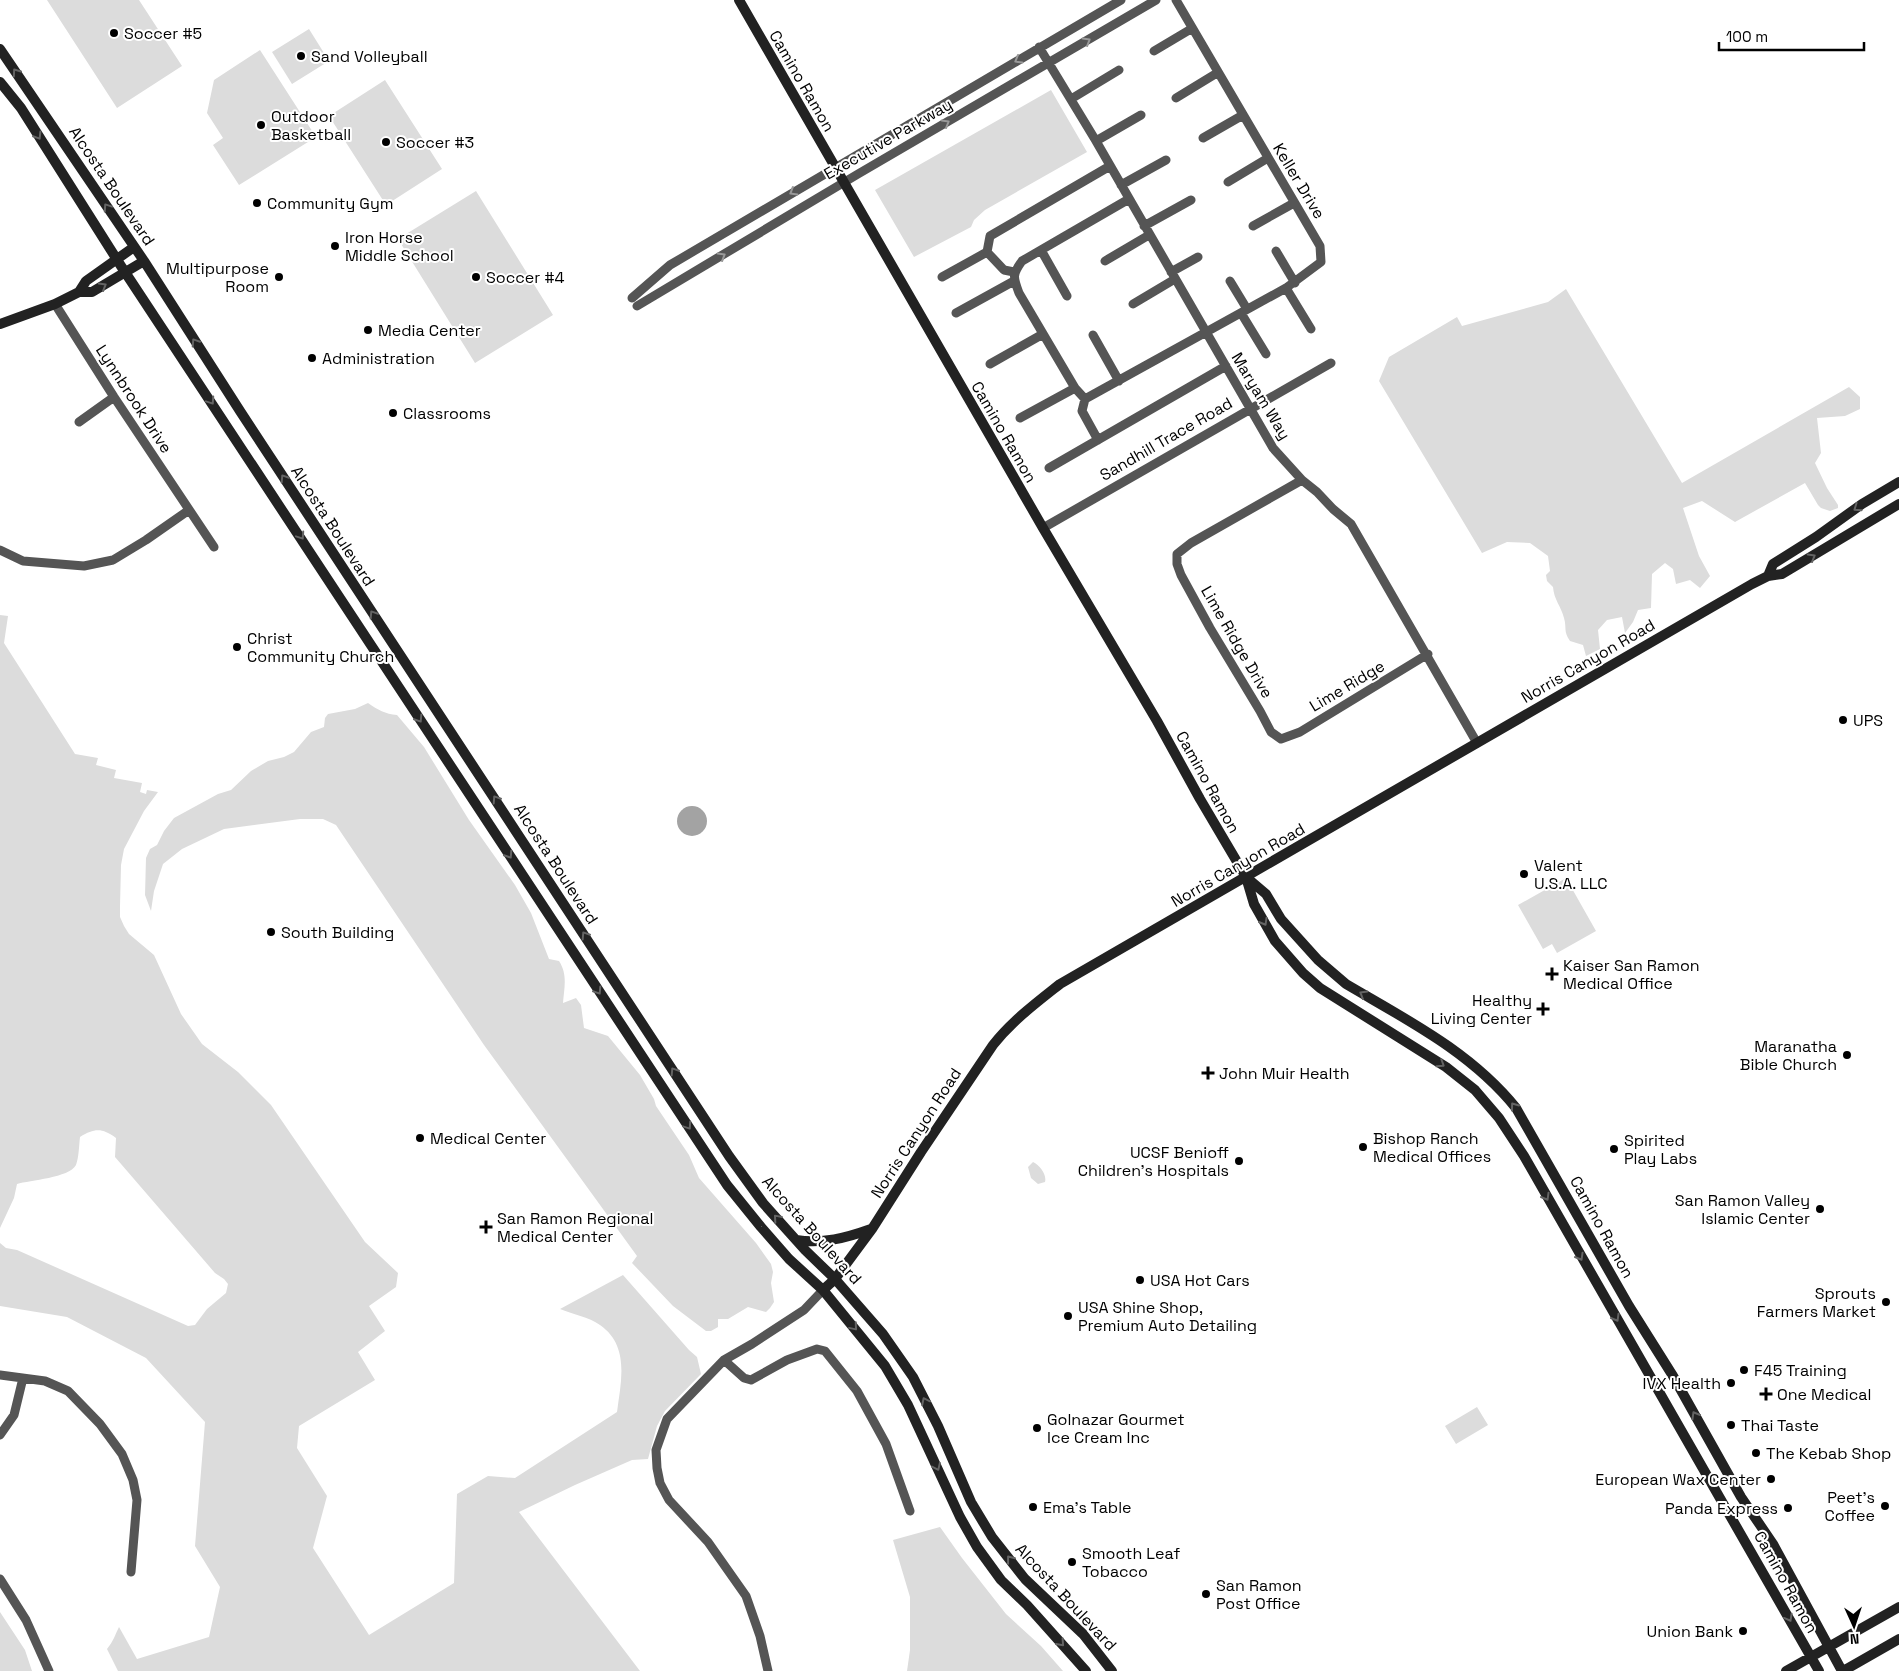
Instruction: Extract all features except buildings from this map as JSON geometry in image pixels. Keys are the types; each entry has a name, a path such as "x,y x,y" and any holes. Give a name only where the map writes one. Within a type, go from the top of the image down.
{"main road":[{"name":"Camino Ramon","path":"738,0 1042,528 1157,722 1246,878 1254,904 1275,941 1303,973 1320,988 1342,1004 1446,1067 1475,1090 1499,1118 1524,1156 1819,1671"},
{"name":"Alcosta Boulevard","path":"0,49 144,261 240,411 729,1156 764,1203 796,1240 835,1278 883,1334 913,1377 938,1426 970,1502 992,1537 1025,1579 1083,1634 1112,1671"},
{"name":"Alcosta Boulevard","path":"0,82 21,108 126,273 728,1186 789,1259 823,1290 885,1366 908,1405 960,1517 977,1547 1001,1580 1028,1605 1086,1671"},
{"path":"79,292 86,281 134,248"},
{"path":"0,324 55,304 79,292 92,292 144,261"},
{"name":"Norris Canyon Road","path":"1768,576 1773,564 1816,537 1862,504 1899,482"},
{"name":"Norris Canyon Road","path":"823,1290 835,1278 872,1229 973,1072 1004,1031 1032,1005 1060,984 1752,584 1768,576 1782,574 1899,504"},
{"name":"Camino Ramon","path":"1246,878 1266,894 1281,919 1330,971 1346,984 1466,1058 1502,1090 1516,1108 1629,1306 1673,1376 1741,1497 1773,1544 1843,1671"},
{"path":"796,1240 807,1242 832,1241 872,1229"},
{"path":"1786,1671 1899,1607"},
{"path":"1843,1671 1899,1639"}],"street":[{"name":"Executive Parkway","path":"1120,0 670,265 635,302 844,183 1049,63 1150,1"},
{"name":"Keller Drive","path":"1085,399 1295,283 1321,262 1320,246 1191,29 1176,0"},
{"path":"1154,51 1191,29"},
{"name":"Maryam Way","path":"1040,47 1273,448 1302,480 1351,524 1478,743"},
{"path":"1071,99 1118,70"},
{"path":"1176,98 1217,73"},
{"path":"1096,141 1141,115"},
{"path":"1203,138 1243,115"},
{"path":"1228,182 1268,158"},
{"path":"1121,185 1166,160"},
{"path":"942,277 986,252 990,236 998,229 1110,166"},
{"path":"956,313 1014,276 1022,261 1129,199"},
{"path":"1144,226 1191,200"},
{"path":"1253,226 1294,203"},
{"path":"1105,261 1150,235"},
{"path":"1041,250 1067,296"},
{"path":"1276,251 1295,283"},
{"path":"986,252 1004,270 1014,276 1019,293 1075,388 1085,399 1082,411 1098,440"},
{"path":"1133,304 1198,258"},
{"path":"1230,280 1266,354"},
{"path":"1286,288 1311,329"},
{"name":"Lynnbrook Drive","path":"55,304 114,397 214,547"},
{"path":"990,364 1043,334"},
{"path":"1093,335 1119,381"},
{"name":"Sandhill Trace Road","path":"1042,528 1331,363"},
{"path":"1049,468 1226,366"},
{"path":"1020,418 1075,388"},
{"path":"78,422 114,397"},
{"name":"Lime Ridge Drive","path":"1281,739 1271,732 1210,628 1181,576 1177,564 1177,554 1191,543 1302,480"},
{"path":"0,550 23,561 57,565 84,566 113,560 189,510"},
{"name":"Lime Ridge","path":"1281,739 1300,732 1316,723 1428,654"},
{"path":"768,1671 760,1636 746,1596 708,1542 669,1500 660,1484 656,1450 666,1419 724,1360 804,1310 823,1290"},
{"path":"724,1360 744,1378 751,1380 787,1360 817,1348 825,1351 857,1392 886,1444 910,1511"},
{"path":"0,1375 45,1381 68,1391 100,1424 122,1454 133,1480 137,1500 132,1572"},
{"path":"0,1435 14,1415 23,1378"},
{"path":"0,1579 26,1620 49,1671"}],"shaded area":[{"name":"Soccer #5","path":"47,0 139,0 182,66 117,108"},
{"name":"Sand Volleyball","path":"309,29 329,61 292,84 272,52"},
{"name":"Outdoor Basketball","path":"260,50 316,137 239,185 213,145 223,138 207,113 214,80"},
{"name":"Soccer #3","path":"385,80 442,169 386,205 329,116"},
{"path":"1051,90 1087,152 985,210 974,220 971,227 914,257 875,190"},
{"name":"Soccer #4","path":"476,191 553,315 475,363 398,239"},
{"path":"1566,289 1682,483 1849,387 1860,397 1860,409 1845,416 1817,418 1821,453 1815,463 1838,508 1830,511 1821,508 1805,483 1735,522 1702,501 1683,508 1699,556 1710,576 1700,588 1690,580 1676,584 1673,569 1665,563 1652,574 1651,608 1638,610 1633,622 1625,633 1622,617 1607,620 1598,630 1600,649 1586,656 1583,645 1570,641 1567,635 1564,618 1553,587 1547,581 1546,575 1550,571 1548,556 1530,543 1507,542 1482,553 1379,381 1389,357 1457,317 1462,326 1548,302"},
{"path":"0,615 8,616 4,643 75,754 98,758 96,765 116,770 114,778 142,783 140,792 146,794 147,790 158,792 144,811 124,849 121,865 120,917 124,926 129,934 154,955 181,1014 202,1044 238,1072 271,1105 365,1242 398,1273 396,1287 369,1306 385,1331 358,1352 375,1380 299,1426 297,1448 327,1496 313,1548 369,1635 454,1583 457,1494 488,1476 515,1478 617,1412 621,1365 616,1343 610,1333 596,1322 560,1309 623,1275 697,1357 701,1374 665,1411 657,1426 648,1459 632,1460 519,1512 640,1671 118,1671 107,1649 119,1627 137,1659 209,1637 220,1587 195,1546 205,1422 146,1358 67,1317 0,1306 0,1243 6,1248 17,1250 188,1326 195,1325 207,1309 226,1293 228,1284 215,1273 115,1157 116,1138 107,1132 98,1130 80,1137 76,1165 66,1173 17,1184 14,1198 0,1228"},
{"path":"368,703 389,714 397,715 424,747 469,820 515,885 531,913 549,959 559,961 562,966 565,987 563,1003 576,998 581,1005 584,1028 608,1036 640,1075 656,1106 689,1155 699,1178 756,1243 771,1264 774,1302 766,1312 748,1307 728,1319 718,1319 718,1327 711,1331 706,1331 673,1306 632,1263 637,1256 484,1045 336,825 323,819 300,819 224,829 182,849 163,864 154,891 151,911 145,895 146,858 150,849 157,845 164,831 174,818 218,794 231,790 251,771 268,761 294,752 311,732 324,727 325,718 328,714 355,709"},
{"path":"692,806 703,810 707,821 703,832 692,836 681,832 677,821 681,810"},
{"path":"1566,878 1596,931 1557,953 1552,944 1543,949 1518,905"},
{"path":"1033,1162 1042,1170 1045,1182 1038,1184 1031,1178 1028,1167"},
{"path":"1477,1407 1488,1425 1456,1444 1445,1426"},
{"path":"940,1527 1006,1614 1041,1646 1063,1671 907,1671 910,1650 910,1597 893,1540"},
{"path":"0,1612 25,1650 32,1671 0,1671"}],"place":[{"name":"Soccer #5","path":"114,33"},
{"name":"Sand Volleyball","path":"301,56"},
{"name":"Outdoor Basketball","path":"261,125"},
{"name":"Soccer #3","path":"386,142"},
{"name":"Community Gym","path":"257,203"},
{"name":"Iron Horse Middle School","path":"335,246"},
{"name":"Multipurpose Room","path":"279,277"},
{"name":"Soccer #4","path":"476,277"},
{"name":"Media Center","path":"368,330"},
{"name":"Administration","path":"312,358"},
{"name":"Classrooms","path":"393,413"},
{"name":"Christ Community Church","path":"237,647"},
{"name":"UPS","path":"1843,720"},
{"name":"Valent U.S.A. LLC","path":"1524,874"},
{"name":"South Building","path":"271,932"},
{"name":"Kaiser San Ramon Medical Office","path":"1552,974"},
{"name":"Healthy Living Center","path":"1543,1009"},
{"name":"Maranatha Bible Church","path":"1847,1055"},
{"name":"John Muir Health","path":"1208,1073"},
{"name":"Medical Center","path":"420,1138"},
{"name":"Bishop Ranch Medical Offices","path":"1363,1147"},
{"name":"Spirited Play Labs","path":"1614,1149"},
{"name":"UCSF Benioff Children's Hospitals","path":"1239,1161"},
{"name":"San Ramon Valley Islamic Center","path":"1820,1209"},
{"name":"San Ramon Regional Medical Center","path":"486,1227"},
{"name":"USA Hot Cars","path":"1140,1280"},
{"name":"Sprouts Farmers Market","path":"1886,1302"},
{"name":"USA Shine Shop, Premium Auto Detailing","path":"1068,1316"},
{"name":"F45 Training","path":"1744,1370"},
{"name":"IVX Health","path":"1731,1383"},
{"name":"One Medical","path":"1766,1394"},
{"name":"Thai Taste","path":"1731,1425"},
{"name":"Golnazar Gourmet Ice Cream Inc","path":"1037,1428"},
{"name":"The Kebab Shop","path":"1756,1453"},
{"name":"European Wax Center","path":"1771,1479"},
{"name":"Peet's Coffee","path":"1885,1506"},
{"name":"Ema's Table","path":"1033,1507"},
{"name":"Panda Express","path":"1788,1508"},
{"name":"Smooth Leaf Tobacco","path":"1072,1562"},
{"name":"San Ramon Post Office","path":"1206,1594"},
{"name":"Union Bank","path":"1743,1631"}]}
